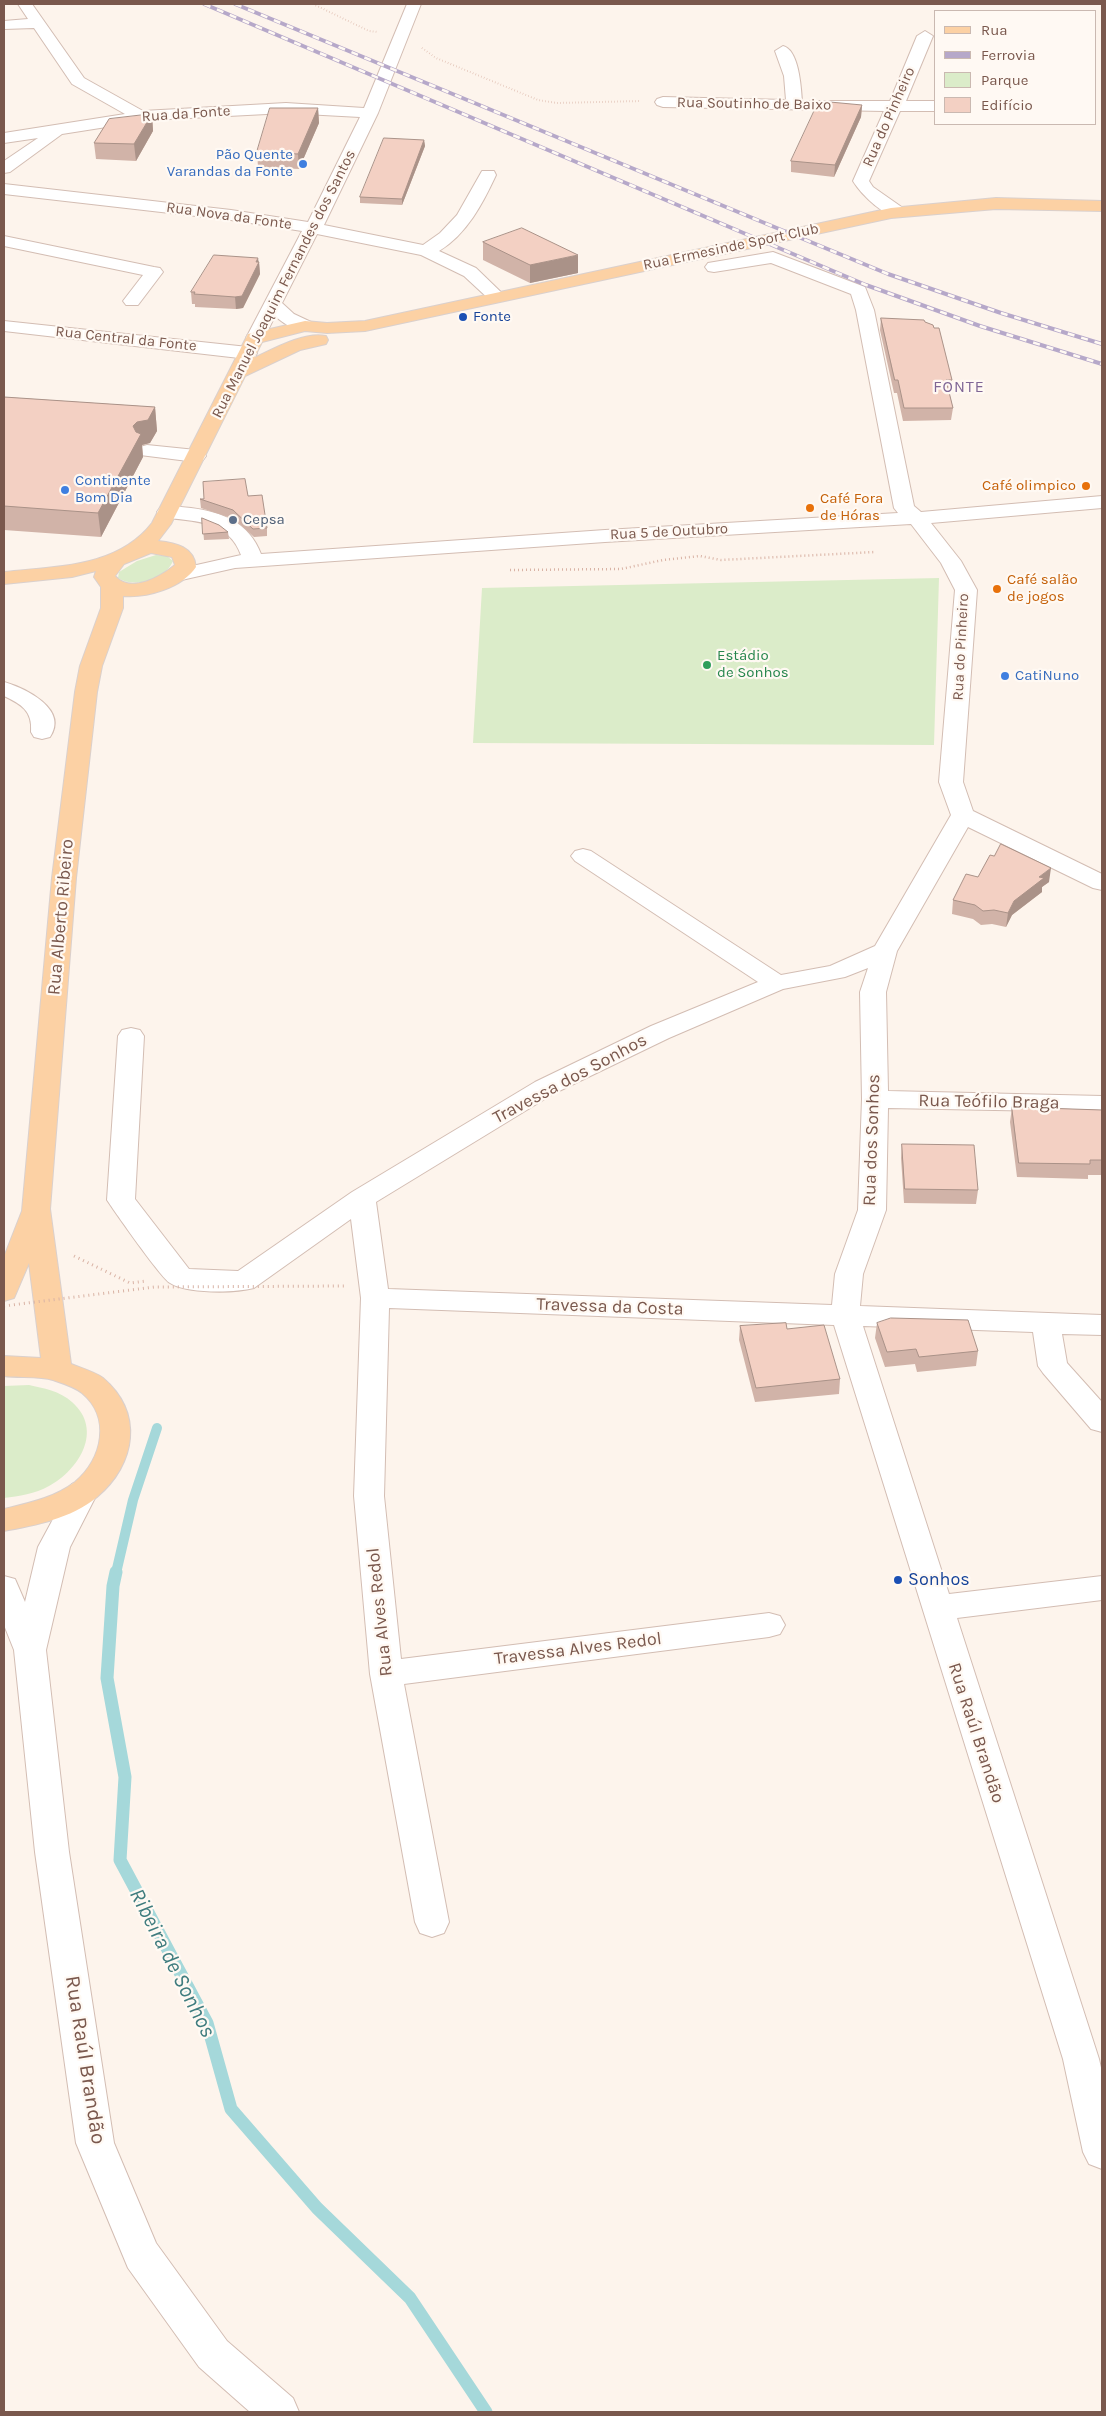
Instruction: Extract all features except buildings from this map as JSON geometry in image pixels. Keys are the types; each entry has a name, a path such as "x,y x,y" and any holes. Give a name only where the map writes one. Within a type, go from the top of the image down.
{"main road":[{"name":"Rua Ermesinde Sport Club","path":"252,345 305,326 327,328 365,326 897,212 980,203 1051,203 1102,206"},
{"name":"Rua Ermesinde Sport Club","path":"240,372 294,346 353,333 365,326"},
{"name":"Rua Ermesinde Sport Club","path":"252,345 294,346"},
{"name":"Rua Manuel Joaquim Fernandes dos Santos","path":"125,555 151,537 164,518 240,372 252,345"},
{"path":"38,575 84,577 126,590 144,589 169,579 186,567 186,560 162,536 164,518"},
{"path":"4,578 72,571 151,547 176,551"},
{"name":"Rua Alberto Ribeiro","path":"57,1369 36,1209 64,878 85,700 91,666 112,608 110,584 104,577 106,569 125,555"},
{"name":"Rua Alberto Ribeiro","path":"105,629 134,601 169,579"},
{"name":"Rua Alberto Ribeiro","path":"4,1291 36,1209"},
{"path":"4,1366 31,1365 57,1369 85,1380 106,1398 117,1420 117,1445 106,1470 84,1492 57,1508 25,1518 4,1520"}],"street":[{"path":"25,4 78,81 141,117"},
{"name":"Rua Manuel Joaquim Fernandes dos Santos","path":"252,345 312,228 319,221 370,113 414,4"},
{"path":"4,25 37,23"},
{"name":"Rua do Pinheiro","path":"897,212 868,190 861,181 925,36"},
{"path":"783,51 792,76 794,106"},
{"name":"Rua Soutinho de Baixo","path":"663,102 794,106 934,106"},
{"name":"Rua da Fonte","path":"4,138 141,117 286,108 370,113"},
{"path":"4,168 60,130"},
{"path":"426,250 443,243 477,201 488,175"},
{"name":"Rua Nova da Fonte","path":"4,189 231,215 312,228 426,250 470,272 497,297"},
{"path":"4,241 154,272 132,301"},
{"name":"Rua do Pinheiro","path":"714,267 773,257 859,291 865,310 904,508 917,518 951,561 966,590 951,782 962,816"},
{"name":"Rua Ermesinde Sport Club","path":"273,304 288,318 305,326"},
{"name":"Rua Central da Fonte","path":"4,326 252,345"},
{"path":"146,451 196,456"},
{"name":"Rua 5 de Outubro","path":"176,551 204,560 244,561 596,536 917,518 1102,502"},
{"path":"164,518 197,515 230,524 249,544 244,561"},
{"name":"Rua 5 de Outubro","path":"169,579 244,561"},
{"path":"4,689 20,695 39,710 45,721 42,732"},
{"path":"962,816 1102,883"},
{"name":"Rua dos Sonhos","path":"845,1315 849,1274 872,1210 875,1099 873,992 885,951 962,816"},
{"path":"582,856 777,983"},
{"name":"Travessa dos Sonhos","path":"179,1276 190,1280 244,1281 362,1198 544,1088 660,1032 777,983 836,972 885,951"},
{"path":"131,1036 121,1200 179,1276"},
{"name":"Rua Teófilo Braga","path":"875,1099 1102,1104"},
{"path":"362,1198 375,1298"},
{"name":"Travessa da Costa","path":"375,1298 845,1315"},
{"name":"Rua Alves Redol","path":"375,1298 369,1496 386,1674 432,1922"},
{"path":"845,1315 1102,1325"},
{"name":"Rua Raúl Brandão","path":"845,1315 937,1608 1092,2060 1102,2152"},
{"path":"1046,1322 1053,1366 1102,1422"},
{"name":"Rua Raúl Brandão","path":"30,1650 54,1547 84,1492"},
{"name":"Rua Raúl Brandão","path":"4,1588 30,1650 52,1852 95,2143 142,2255 213,2354 279,2412"},
{"path":"937,1608 1102,1588"},
{"name":"Travessa Alves Redol","path":"386,1674 769,1625"}],"path":[{"path":"313,4 369,31 402,35 436,58 538,100 557,103 663,102"},
{"path":"510,570 621,569 663,560 700,556 721,560 875,552"},
{"path":"70,1255 130,1283 179,1276"},
{"path":"4,1306 154,1287 346,1286"}],"green space":[{"path":"156,555 167,556 173,561 164,573 149,580 132,583 118,578 119,572 137,561"},
{"name":"Estádio de Sonhos","path":"939,578 934,745 473,743 482,588"},
{"path":"29,1385 57,1393 72,1402 81,1413 86,1425 87,1437 78,1460 60,1479 38,1491 4,1498 4,1386"}],"waterway":[{"name":"Ribeira de Sonhos","path":"116,1573 133,1500 157,1428"},
{"name":"Ribeira de Sonhos","path":"116,1572 113,1586 107,1678 125,1777 120,1860 207,2023 231,2109 317,2208 410,2298 486,2412"}],"railway":[{"path":"204,4 866,285 980,326 1102,364"},
{"path":"235,4 888,274 1001,313 1102,344"}],"place":[{"name":"Pão Quente Varandas da Fonte","path":"303,164"},
{"name":"Fonte","path":"463,317"},
{"name":"Café olimpico","path":"1086,486"},
{"name":"Continente Bom Dia","path":"65,490"},
{"name":"Café Fora de Hóras","path":"810,508"},
{"name":"Cepsa","path":"233,520"},
{"name":"Café salão de jogos","path":"997,589"},
{"name":"Estádio de Sonhos","path":"707,665"},
{"name":"CatiNuno","path":"1005,676"},
{"name":"Sonhos","path":"898,1580"}],"district":[{"name":"FONTE","path":"959,387"}]}
